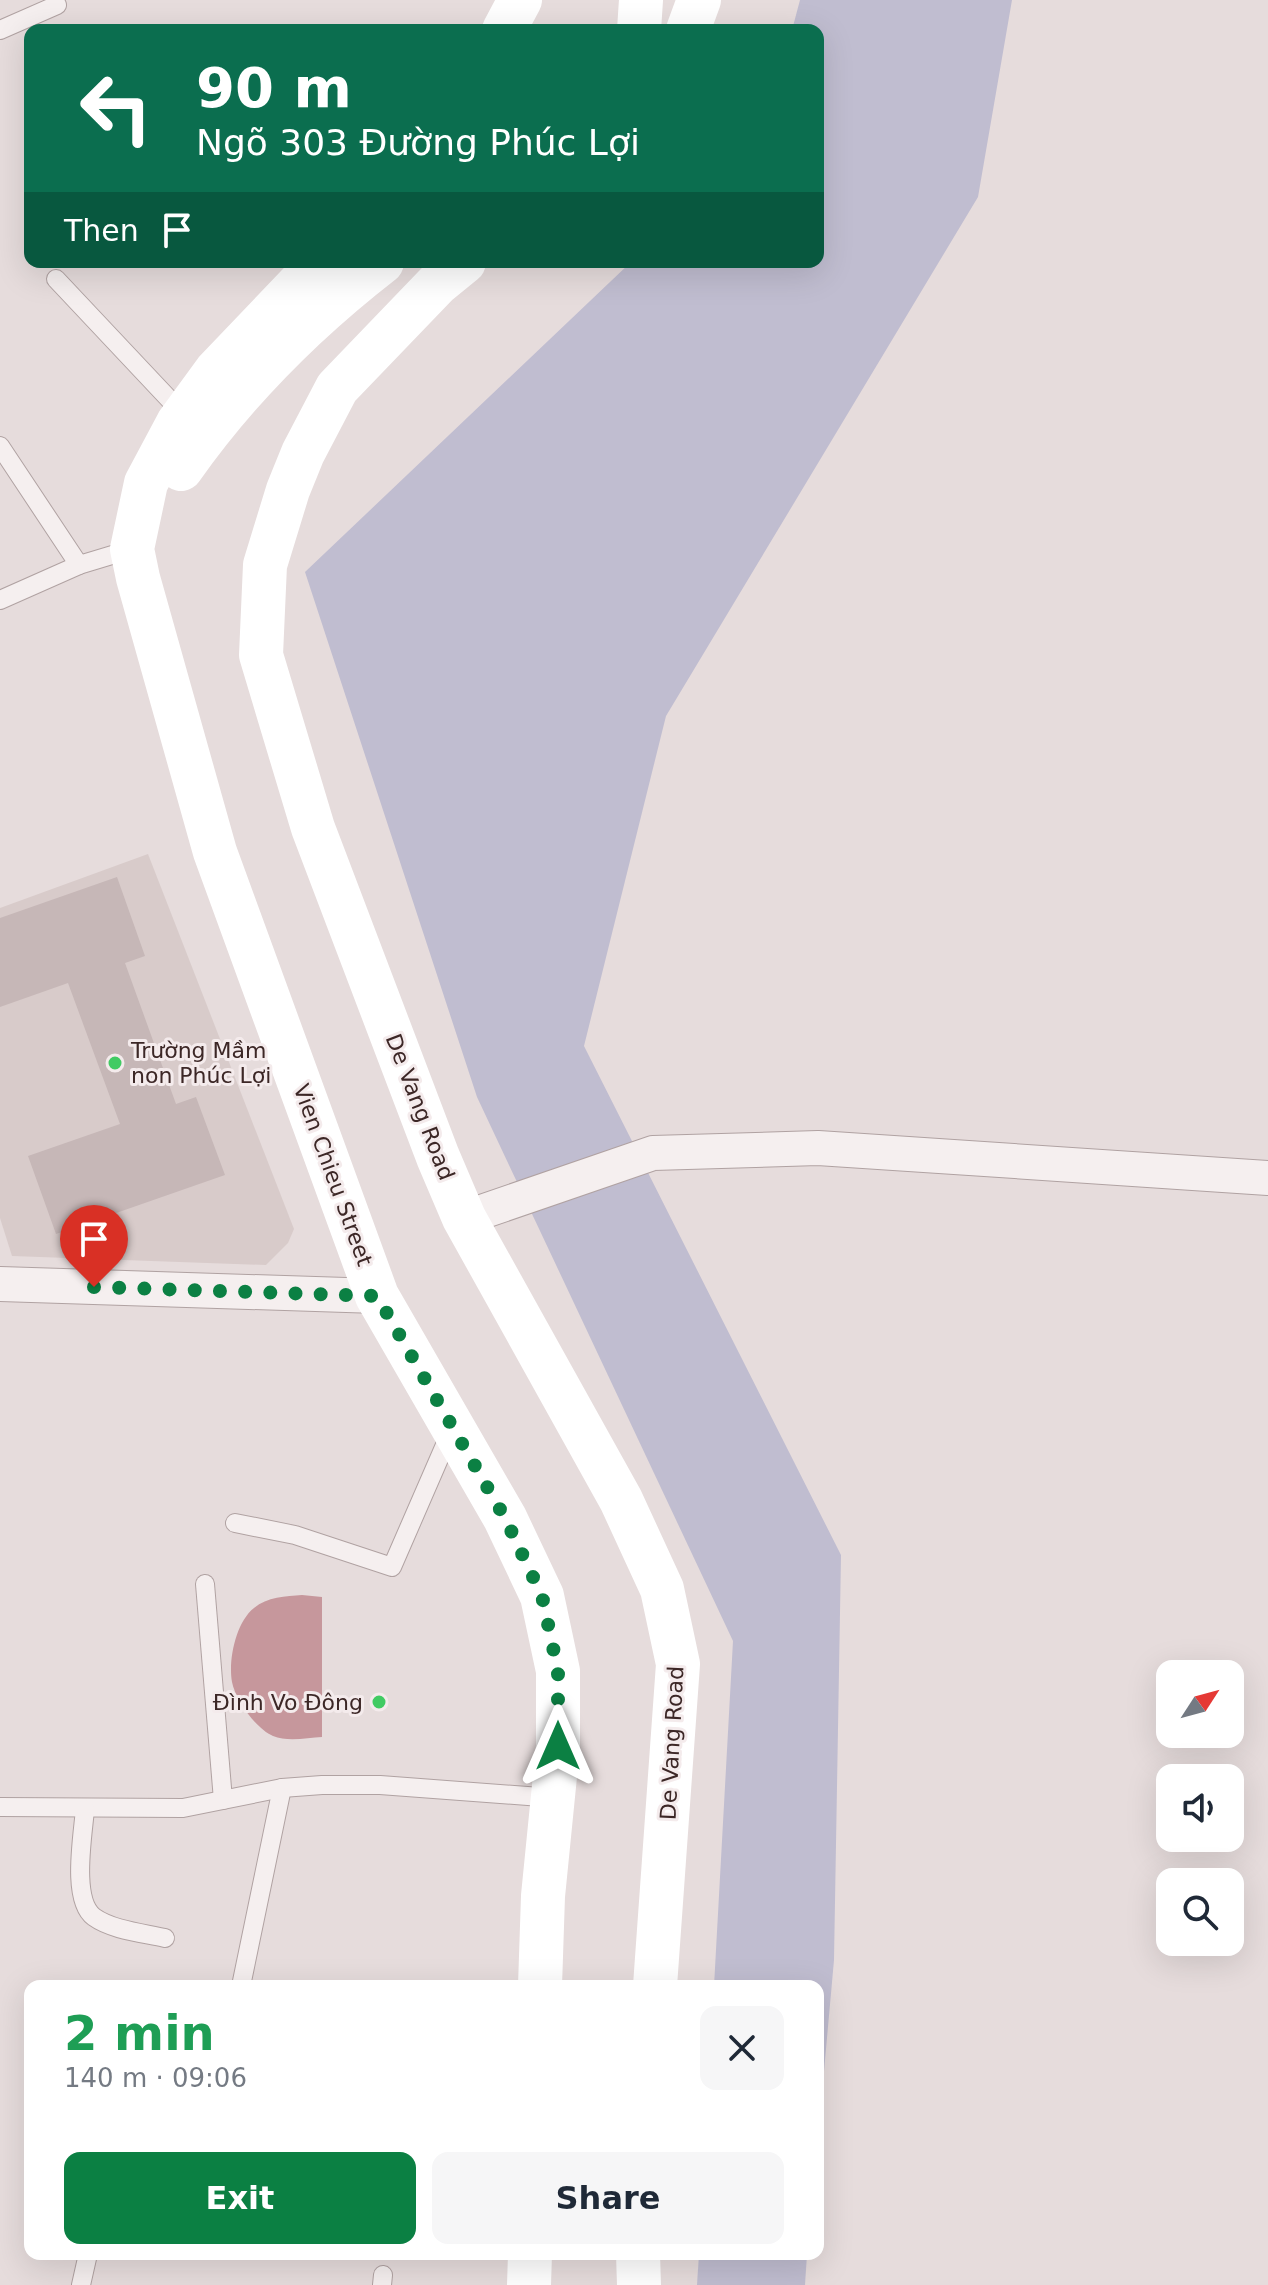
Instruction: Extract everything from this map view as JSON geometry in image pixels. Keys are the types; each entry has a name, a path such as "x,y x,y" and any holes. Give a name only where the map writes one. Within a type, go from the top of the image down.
{"main road":[{"path":"507,24 520,0"},
{"path":"639,24 641,0"},
{"path":"690,24 699,0"},
{"name":"Vien Chieu Street","path":"314,268 216,371 184,415 146,483 132,549 215,852 377,1296 505,1518 542,1596 558,1671 558,1746 543,1896 540,1980"},
{"path":"132,549 164,493 201,441 241,393 274,358 375,268"},
{"name":"De Vang Road","path":"457,268 437,284 337,388 288,490 265,565 261,655 313,828 464,1218 621,1500 662,1589 678,1664 655,1980"},
{"path":"529,2285 530,2260"},
{"path":"638,2260 639,2285"}],"street":[{"path":"464,1218 653,1153 818,1148 1268,1178"},
{"path":"0,1284 377,1296"}],"lane":[{"path":"0,30 60,2"},
{"path":"56,279 184,415"},
{"path":"0,446 79,565"},
{"path":"0,600 79,565 132,549"},
{"path":"235,1523 295,1535 392,1567 453,1427"},
{"path":"205,1584 223,1800"},
{"path":"0,1807 183,1808 282,1788 322,1785 380,1785 554,1798"},
{"path":"242,1980 282,1788"},
{"path":"85,1809 80,1887 83,1902 92,1916 106,1923 165,1938"},
{"path":"81,2285 87,2260"}],"shaded area":[{"path":"800,0 1012,0 978,197 666,716 584,1046 841,1555 834,1960 824,2071 824,1980 714,1980 733,1641 477,1097 305,572 625,268 824,268 824,24 794,24"},
{"name":"Trường Mầm non Phúc Lợi","path":"148,854 294,1229 288,1243 266,1265 12,1256 0,1218 0,908"},
{"path":"302,1595 322,1597 322,1737 284,1739 266,1732 242,1705 232,1682 232,1653 242,1622 254,1608 271,1599"},
{"path":"699,2260 807,2260 805,2285 697,2285"}],"building":[{"path":"117,877 145,956 125,963 176,1104 196,1097 225,1175 56,1234 28,1156 120,1124 68,983 0,1007 0,918"}],"place":[{"name":"Trường Mầm non Phúc Lợi","path":"115,1063"},
{"name":"Đình Vo Đông","path":"379,1702"}],"route":[{"path":"94,1287 377,1296 505,1518 542,1596 558,1671 558,1746"}]}
